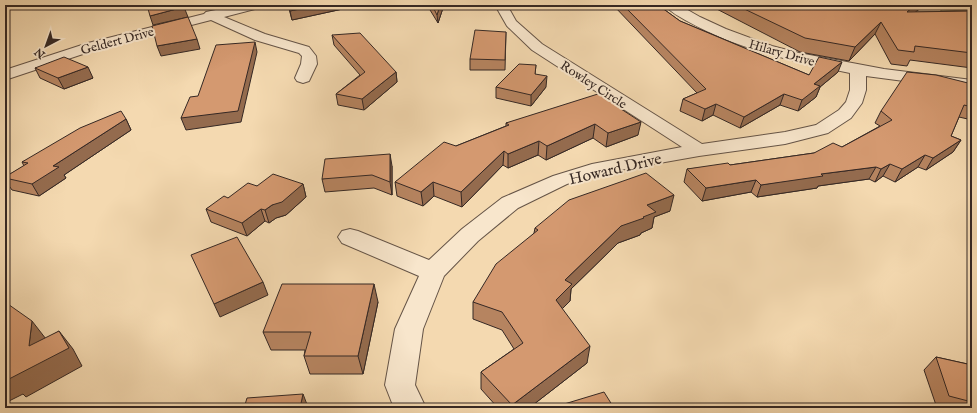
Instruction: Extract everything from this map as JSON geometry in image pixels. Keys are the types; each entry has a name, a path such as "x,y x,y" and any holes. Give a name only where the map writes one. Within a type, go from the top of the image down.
{"street":[{"name":"Geldert Drive","path":"5,75 65,54 210,15 255,5"},
{"name":"Rowley Circle","path":"501,5 505,17 517,30 537,47 698,150"},
{"name":"Hilary Drive","path":"671,5 685,15 712,29 750,44 814,62 858,70 972,86"},
{"path":"210,15 260,37 304,50 309,56 309,64 303,78"},
{"name":"Howard Drive","path":"410,408 400,385 409,330 433,272 470,235 510,203 560,180 599,168 698,150 785,138 822,129 845,114 854,103 858,90 858,70"},
{"path":"350,236 433,272"}],"green space":[{"path":"932,5 957,5 968,10 942,11"}],"building":[{"path":"147,5 183,5 184,7 150,16"},
{"path":"288,5 318,5 290,11"},
{"path":"432,5 440,5 437,15"},
{"path":"623,5 658,5 680,21 809,75 819,57 842,62 814,84 820,86 802,100 784,94 744,117 716,104 705,109 683,99 706,89"},
{"path":"736,5 915,5 907,12 972,11 972,53 915,46 914,52 898,50 881,22 855,47 805,38"},
{"path":"188,17 197,39 157,46 152,26"},
{"path":"475,30 506,32 505,60 470,59"},
{"path":"360,33 396,72 362,99 336,94 365,72 332,35"},
{"path":"255,42 238,111 181,118 190,97 198,96 216,45"},
{"path":"64,57 88,67 58,78 35,68"},
{"path":"519,64 536,65 535,74 547,76 531,95 496,87"},
{"path":"907,72 936,75 972,84 972,107 964,105 951,136 961,140 933,158 925,155 902,169 890,164 881,169 876,167 821,174 823,176 761,185 756,180 706,188 687,169 728,163 730,165 814,153 833,143 842,147 892,120 881,111"},
{"path":"601,93 622,106 618,107 641,122 608,133 595,124 547,146 539,141 508,154 504,151 461,192 433,182 421,192 395,182 444,142 456,146 509,125 506,123"},
{"path":"121,111 126,119 53,166 59,167 32,184 5,178 28,163 22,162 80,128"},
{"path":"390,154 390,182 372,175 322,179 325,159"},
{"path":"646,173 674,195 647,205 656,212 621,226 565,280 572,284 556,300 590,346 512,405 481,372 523,343 502,312 473,302 496,264 538,230 535,228 569,200"},
{"path":"273,174 303,184 282,202 272,205 265,210 261,209 242,223 206,209 224,196 228,198 248,183 257,186"},
{"path":"237,237 263,282 214,304 191,255"},
{"path":"282,284 374,284 358,356 304,356 311,332 263,332"},
{"path":"5,302 32,321 29,346 59,331 69,348 9,379 7,375 5,376"},
{"path":"936,357 972,365 972,402 949,396"},
{"path":"604,392 614,408 551,408"},
{"path":"303,394 300,408 244,408 247,398"}]}
